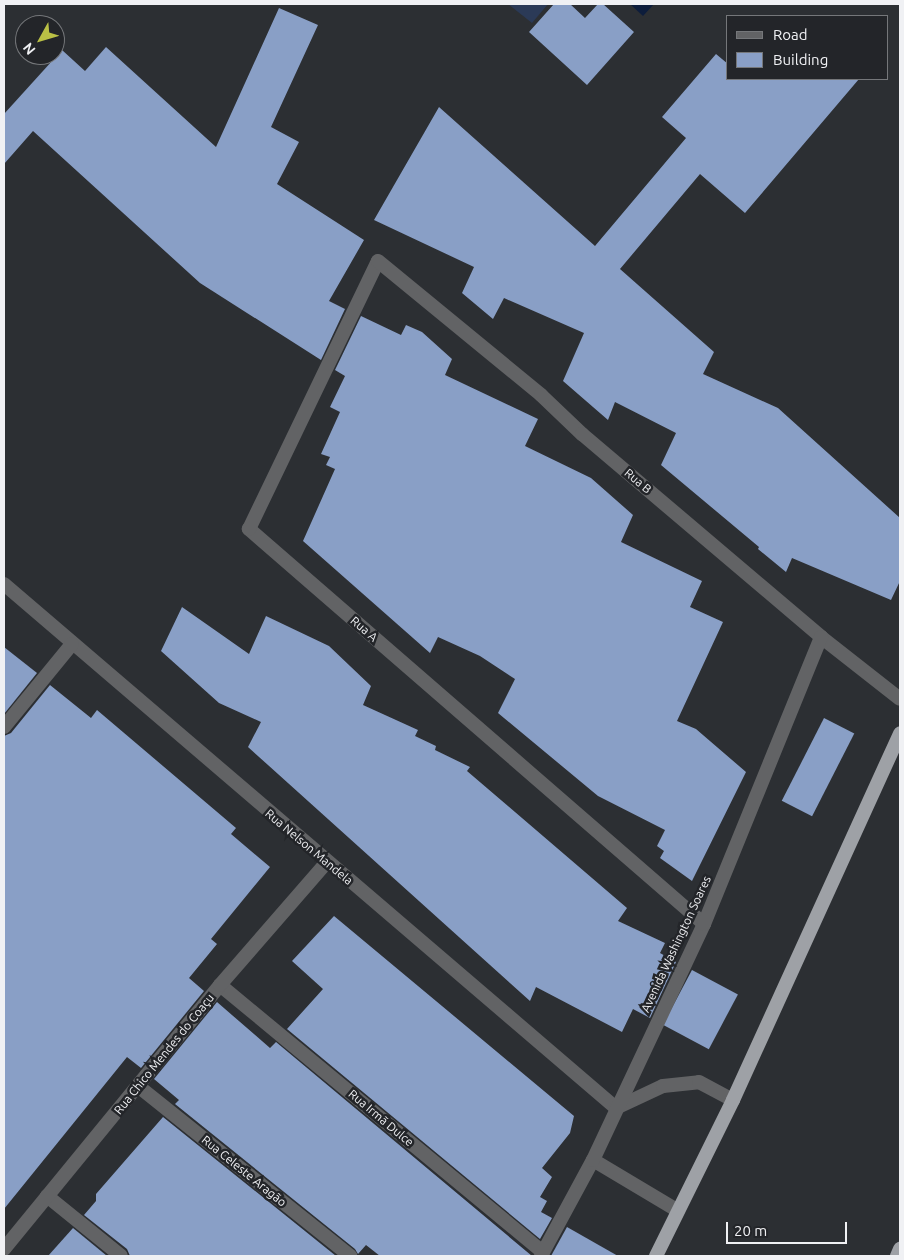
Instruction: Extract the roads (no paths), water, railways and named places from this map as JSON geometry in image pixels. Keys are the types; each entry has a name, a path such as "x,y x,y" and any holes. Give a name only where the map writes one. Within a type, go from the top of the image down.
{"highway":[{"path":"656,1256 677,1210 733,1100 900,733"},
{"path":"897,1256 900,1249"}],"street":[{"name":"Rua B","path":"378,261 541,395 582,434 821,637 900,699"},
{"name":"Rua A","path":"378,261 249,529 704,924"},
{"name":"Rua Nelson Mandela","path":"4,584 616,1108"},
{"name":"Avenida Washington Soares","path":"542,1254 593,1160 704,924 821,637"},
{"path":"4,727 72,644"},
{"name":"Rua Chico Mendes do Coaçu","path":"4,1249 220,985 327,862"},
{"name":"Rua Irmã Dulce","path":"220,985 542,1254"},
{"path":"616,1108 663,1086 699,1082 733,1100"},
{"name":"Rua Celeste Aragão","path":"138,1086 350,1256"},
{"path":"593,1160 677,1210"},
{"path":"47,1196 121,1256"}]}
